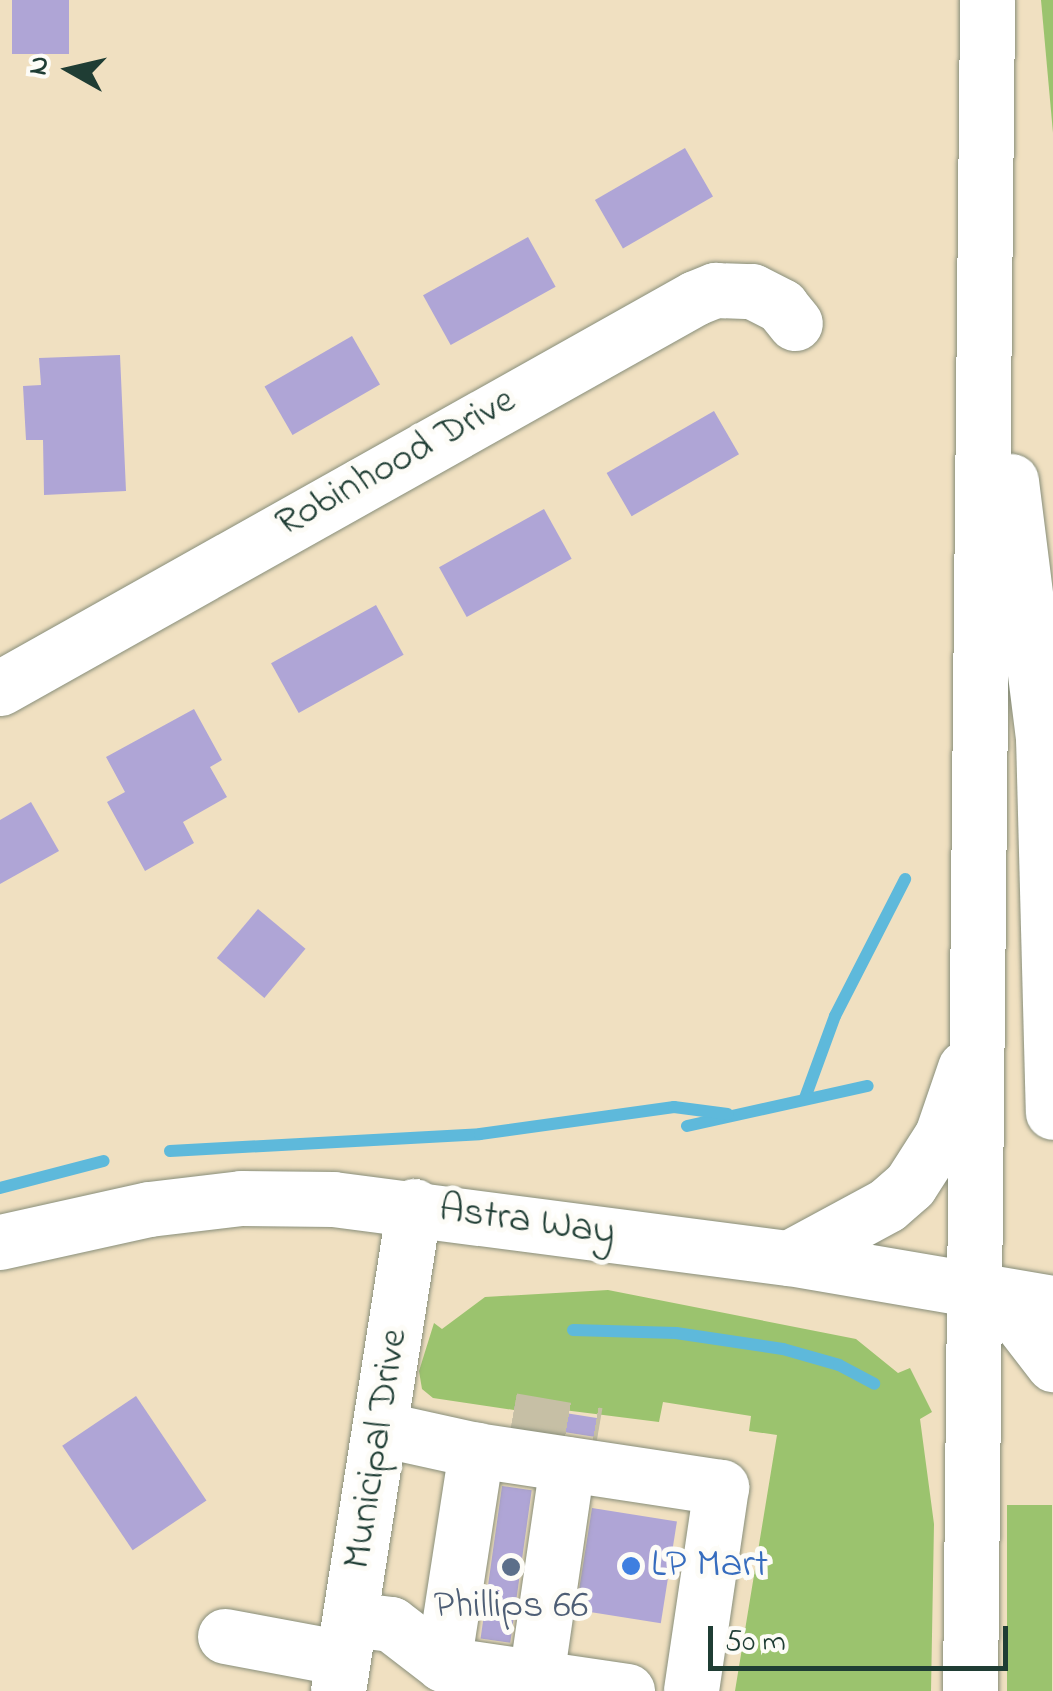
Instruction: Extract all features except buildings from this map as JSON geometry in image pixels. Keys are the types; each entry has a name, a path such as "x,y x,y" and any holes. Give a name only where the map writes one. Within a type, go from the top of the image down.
{"main road":[{"path":"970,1691 978,1289 986,0"},
{"path":"984,259 1043,737 1053,1112"},
{"name":"Robinhood Drive","path":"2,680 695,298 715,290 752,291 781,306 795,323"},
{"path":"789,1258 873,1214 910,1185 942,1135 978,1027"},
{"name":"Astra Way","path":"0,1242 103,1216 241,1198 414,1206 789,1258 1053,1303"},
{"name":"Municipal Drive","path":"344,1656 401,1431 414,1206"},
{"path":"978,1289 1014,1312 1053,1364"},
{"path":"401,1431 494,1435 582,1450 646,1476 721,1487 691,1691"},
{"path":"443,1664 494,1435"},
{"path":"536,1677 582,1450"},
{"path":"226,1636 344,1656 391,1624 443,1664 627,1691"}],"green space":[{"path":"1041,0 1053,0 1053,133"},
{"path":"608,1290 856,1339 898,1373 910,1368 932,1412 920,1419 934,1524 931,1691 735,1691 777,1435 749,1431 751,1416 663,1402 659,1422 516,1404 514,1410 433,1398 422,1389 419,1371 434,1323 442,1329 485,1297"},
{"path":"1007,1505 1052,1505 1052,1691 1007,1691"}],"waterway":[{"path":"805,1098 835,1016 905,879"},
{"path":"687,1126 868,1086"},
{"path":"170,1151 480,1134 674,1107 728,1114"},
{"path":"0,1188 104,1161"},
{"path":"573,1330 676,1333 783,1349 839,1365 874,1384"}],"tunnel":[{"path":"512,1420 598,1435"}],"place":[{"name":"LP Mart","path":"631,1566"},
{"name":"Phillips 66","path":"511,1567"}]}
